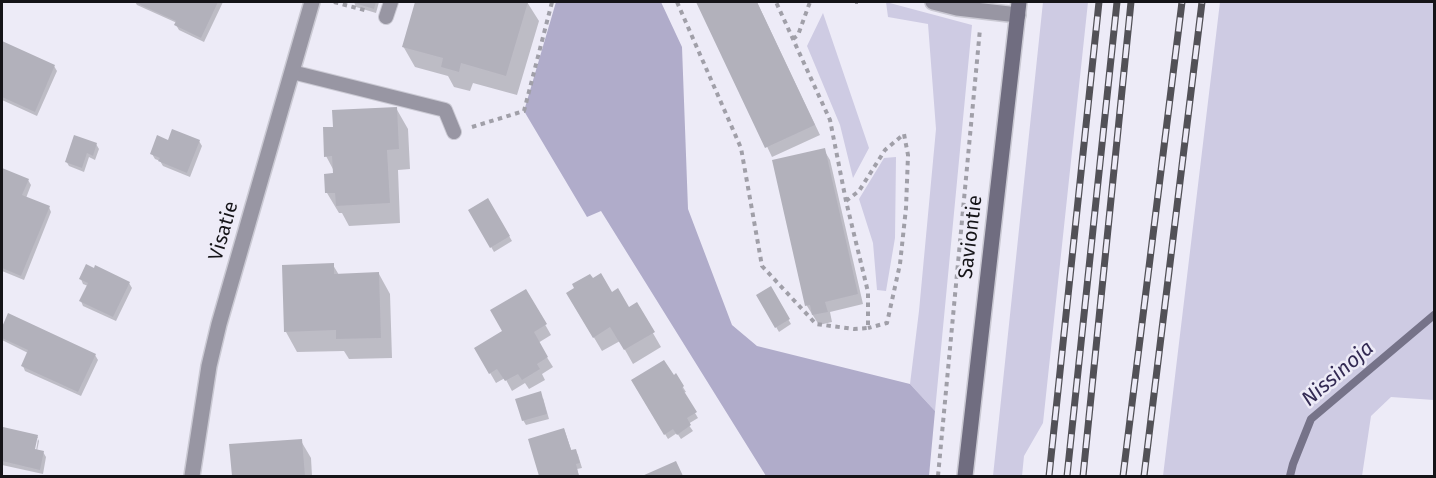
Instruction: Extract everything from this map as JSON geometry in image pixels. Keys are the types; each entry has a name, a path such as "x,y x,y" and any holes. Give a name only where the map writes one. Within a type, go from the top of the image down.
{"main road":[{"name":"Saviontie","path":"965,477 1018,8"}],"street":[{"name":"Visatie","path":"192,477 209,366 219,324 312,2"},
{"path":"933,2 981,12 1018,8"}],"lane":[{"path":"386,17 391,2"},
{"path":"292,72 445,110 454,132"}],"path":[{"path":"334,2 386,17"},
{"path":"454,132 524,111 552,2"},
{"path":"677,2 741,148 762,266 816,324 854,329 868,328 887,323 900,264 906,208 908,155 904,134 885,150 859,191 846,201"},
{"path":"776,2 830,120 846,201 868,292 868,328"},
{"path":"793,39 798,34 810,2"},
{"name":"Saviontie","path":"938,477 981,12"}],"shaded area":[{"path":"556,2 661,2 682,47 688,209 732,325 757,346 910,384 935,411 929,476 766,476 601,211 587,217 524,111"},
{"path":"886,2 972,25 935,411 910,384 936,129 928,24 888,17"},
{"path":"1043,2 1088,2 1043,423 1024,456 1022,476 993,476"},
{"path":"1220,2 1434,2 1434,400 1391,397 1371,416 1362,476 1163,476"},
{"path":"823,13 869,148 853,178 840,125 807,46"},
{"path":"896,157 895,238 886,291 877,290 873,243 859,199 884,158"}],"building":[{"path":"134,2 218,2 201,38 174,25 176,21"},
{"path":"351,2 376,2 374,9"},
{"path":"415,2 528,2 506,76 461,63 459,72 441,67 443,58 402,47"},
{"path":"696,2 757,2 815,125 765,148"},
{"path":"2,41 55,65 35,112 2,97"},
{"path":"397,107 399,149 387,150 390,203 336,206 335,193 325,193 324,174 333,173 332,156 324,157 323,127 333,127 332,110"},
{"path":"172,129 200,140 187,173 158,161 160,158 150,154 157,135 168,140"},
{"path":"74,135 97,143 93,156 87,153 82,168 65,162"},
{"path":"825,148 858,294 825,302 828,312 812,315 810,305 805,306 772,160"},
{"path":"2,168 29,179 22,195 50,206 21,276 2,268"},
{"path":"488,198 510,236 490,248 468,210"},
{"path":"334,263 334,274 379,272 381,338 336,339 336,330 284,332 282,265"},
{"path":"86,264 94,268 95,265 130,282 113,317 79,301 88,283 79,279"},
{"path":"601,273 612,292 618,288 629,307 637,302 655,332 624,350 610,327 593,338 566,293 574,288 572,284 590,274 593,278"},
{"path":"771,286 790,319 775,328 756,295"},
{"path":"526,289 547,324 534,332 548,357 537,364 540,369 522,380 518,374 505,381 497,369 489,374 474,348 502,331 490,310"},
{"path":"8,313 96,354 78,392 21,366 28,350 2,338 2,327"},
{"path":"664,360 674,375 676,373 684,386 682,388 697,412 687,418 691,425 677,435 673,429 664,435 631,380"},
{"path":"541,391 547,414 522,421 515,399"},
{"path":"3,427 38,435 35,449 44,451 40,470 2,461"},
{"path":"564,428 571,450 576,449 580,463 576,464 579,476 539,476 528,439"},
{"path":"302,439 305,476 232,476 229,444"},
{"path":"676,461 683,476 642,476"}],"waterway":[{"name":"Nissinoja","path":"1290,476 1311,419 1434,315"}],"railway":[{"path":"1049,476 1099,2"},
{"path":"1067,476 1117,2"},
{"path":"1083,476 1131,2"},
{"path":"1123,476 1182,2"},
{"path":"1144,476 1202,2"}]}
